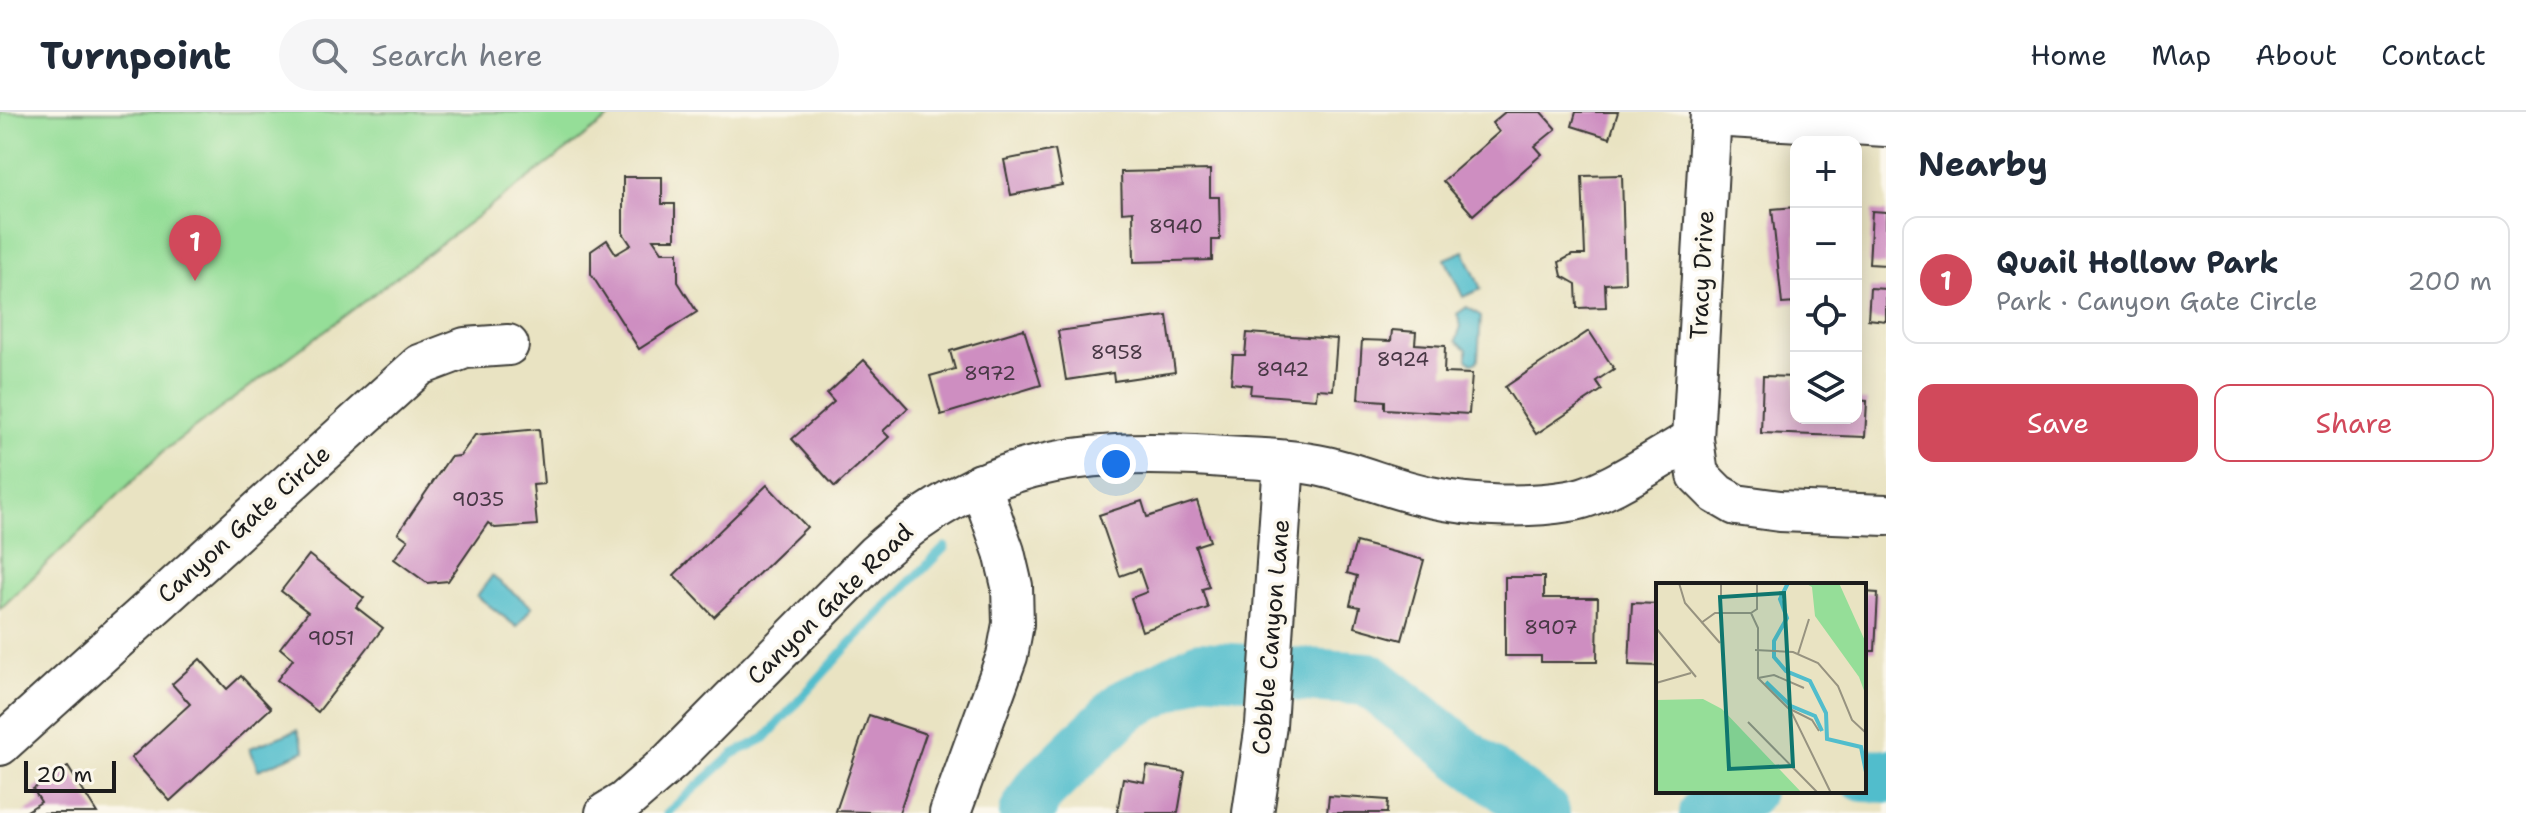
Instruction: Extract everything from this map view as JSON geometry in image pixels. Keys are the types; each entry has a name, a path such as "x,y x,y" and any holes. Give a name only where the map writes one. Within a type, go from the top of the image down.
{"street":[{"path":"1711,114 1886,126"},
{"name":"Tracy Drive","path":"1711,114 1693,439 1698,475 1717,494 1736,505 1780,511 1886,515"},
{"name":"Canyon Gate Circle","path":"0,745 420,365 465,348 508,345"},
{"name":"Canyon Gate Road","path":"618,809 671,761 903,530 938,505 980,484 1033,465 1092,455 1147,453 1284,461 1356,474 1431,497 1522,505 1573,501 1613,484 1693,439"},
{"name":"Cobble Canyon Lane","path":"1253,813 1266,725 1284,461"},
{"path":"950,813 1007,656 1013,624 1012,586 1004,552 980,484"}],"green space":[{"path":"0,112 617,112 165,450 0,609"}],"water":[{"path":"1464,251 1481,289 1463,297 1445,259"},
{"path":"1467,307 1481,316 1478,358 1477,362 1472,363 1467,359 1467,349 1456,341 1461,326 1457,314"},
{"path":"492,576 532,607 517,627 477,596"},
{"path":"297,730 305,751 258,770 250,748"}],"building":[{"path":"1505,112 1541,112 1556,129 1535,146 1542,154 1473,215 1443,181 1499,132 1492,123"},
{"path":"1576,112 1618,112 1610,138 1572,126"},
{"path":"1055,150 1062,185 1011,195 1004,160"},
{"path":"1210,170 1210,197 1219,197 1220,240 1212,240 1212,260 1134,262 1133,211 1122,212 1121,172"},
{"path":"1622,175 1625,283 1605,284 1606,307 1577,308 1576,284 1562,276 1559,262 1572,255 1585,255 1582,176"},
{"path":"623,177 662,177 662,204 675,204 675,239 653,239 662,252 678,252 678,282 697,312 639,349 591,274 591,251 607,240 616,254 631,245 623,233"},
{"path":"1790,208 1790,303 1782,304 1772,209"},
{"path":"1872,211 1886,212 1886,265 1869,264"},
{"path":"1870,288 1886,289 1886,321 1868,319"},
{"path":"1167,316 1175,372 1114,381 1113,373 1066,380 1058,331"},
{"path":"1024,329 1041,385 941,415 930,376 955,369 950,351"},
{"path":"1392,330 1416,332 1415,344 1445,346 1444,373 1472,374 1469,414 1385,409 1385,401 1358,399 1362,340 1391,341"},
{"path":"1589,331 1614,369 1596,381 1602,390 1536,434 1505,387"},
{"path":"1247,333 1337,339 1333,390 1317,389 1316,399 1250,394 1251,385 1231,383 1233,355 1245,355"},
{"path":"864,360 908,408 883,431 889,437 835,487 792,439 834,402 827,394"},
{"path":"1763,376 1790,377 1790,424 1862,424 1862,401 1867,401 1865,437 1761,433"},
{"path":"539,429 544,484 533,485 537,525 495,528 488,523 448,581 427,583 394,559 408,540 398,533 450,457 460,456 475,435"},
{"path":"767,485 807,527 714,617 674,575"},
{"path":"1142,501 1147,517 1197,501 1210,541 1195,546 1209,587 1202,589 1208,608 1142,631 1131,598 1147,592 1139,569 1120,576 1099,515"},
{"path":"1356,542 1424,560 1402,640 1355,627 1360,607 1350,605 1357,576 1347,573"},
{"path":"309,555 364,598 356,607 383,628 318,712 277,680 293,659 280,648 308,612 281,591"},
{"path":"1505,577 1544,577 1544,598 1598,598 1597,662 1541,662 1541,656 1505,656"},
{"path":"1866,592 1878,593 1875,651 1866,651"},
{"path":"1632,603 1656,604 1656,666 1629,665"},
{"path":"200,659 227,689 241,676 271,708 170,801 131,758 190,704 172,684"},
{"path":"869,715 926,734 899,813 836,811"},
{"path":"1147,766 1185,772 1178,813 1117,813 1123,778 1144,782"},
{"path":"68,767 97,813 24,813 41,802 33,789"},
{"path":"1329,796 1388,800 1387,813 1327,813"}],"waterway":[{"path":"667,813 733,754 765,738 846,648 945,547"},
{"path":"1026,813 1039,790 1125,706 1200,668 1368,679 1543,813"},
{"path":"1866,775 1886,776"},
{"path":"1706,813 1743,793"}],"place":[{"name":"Quail Hollow Park","path":"195,281"}]}
